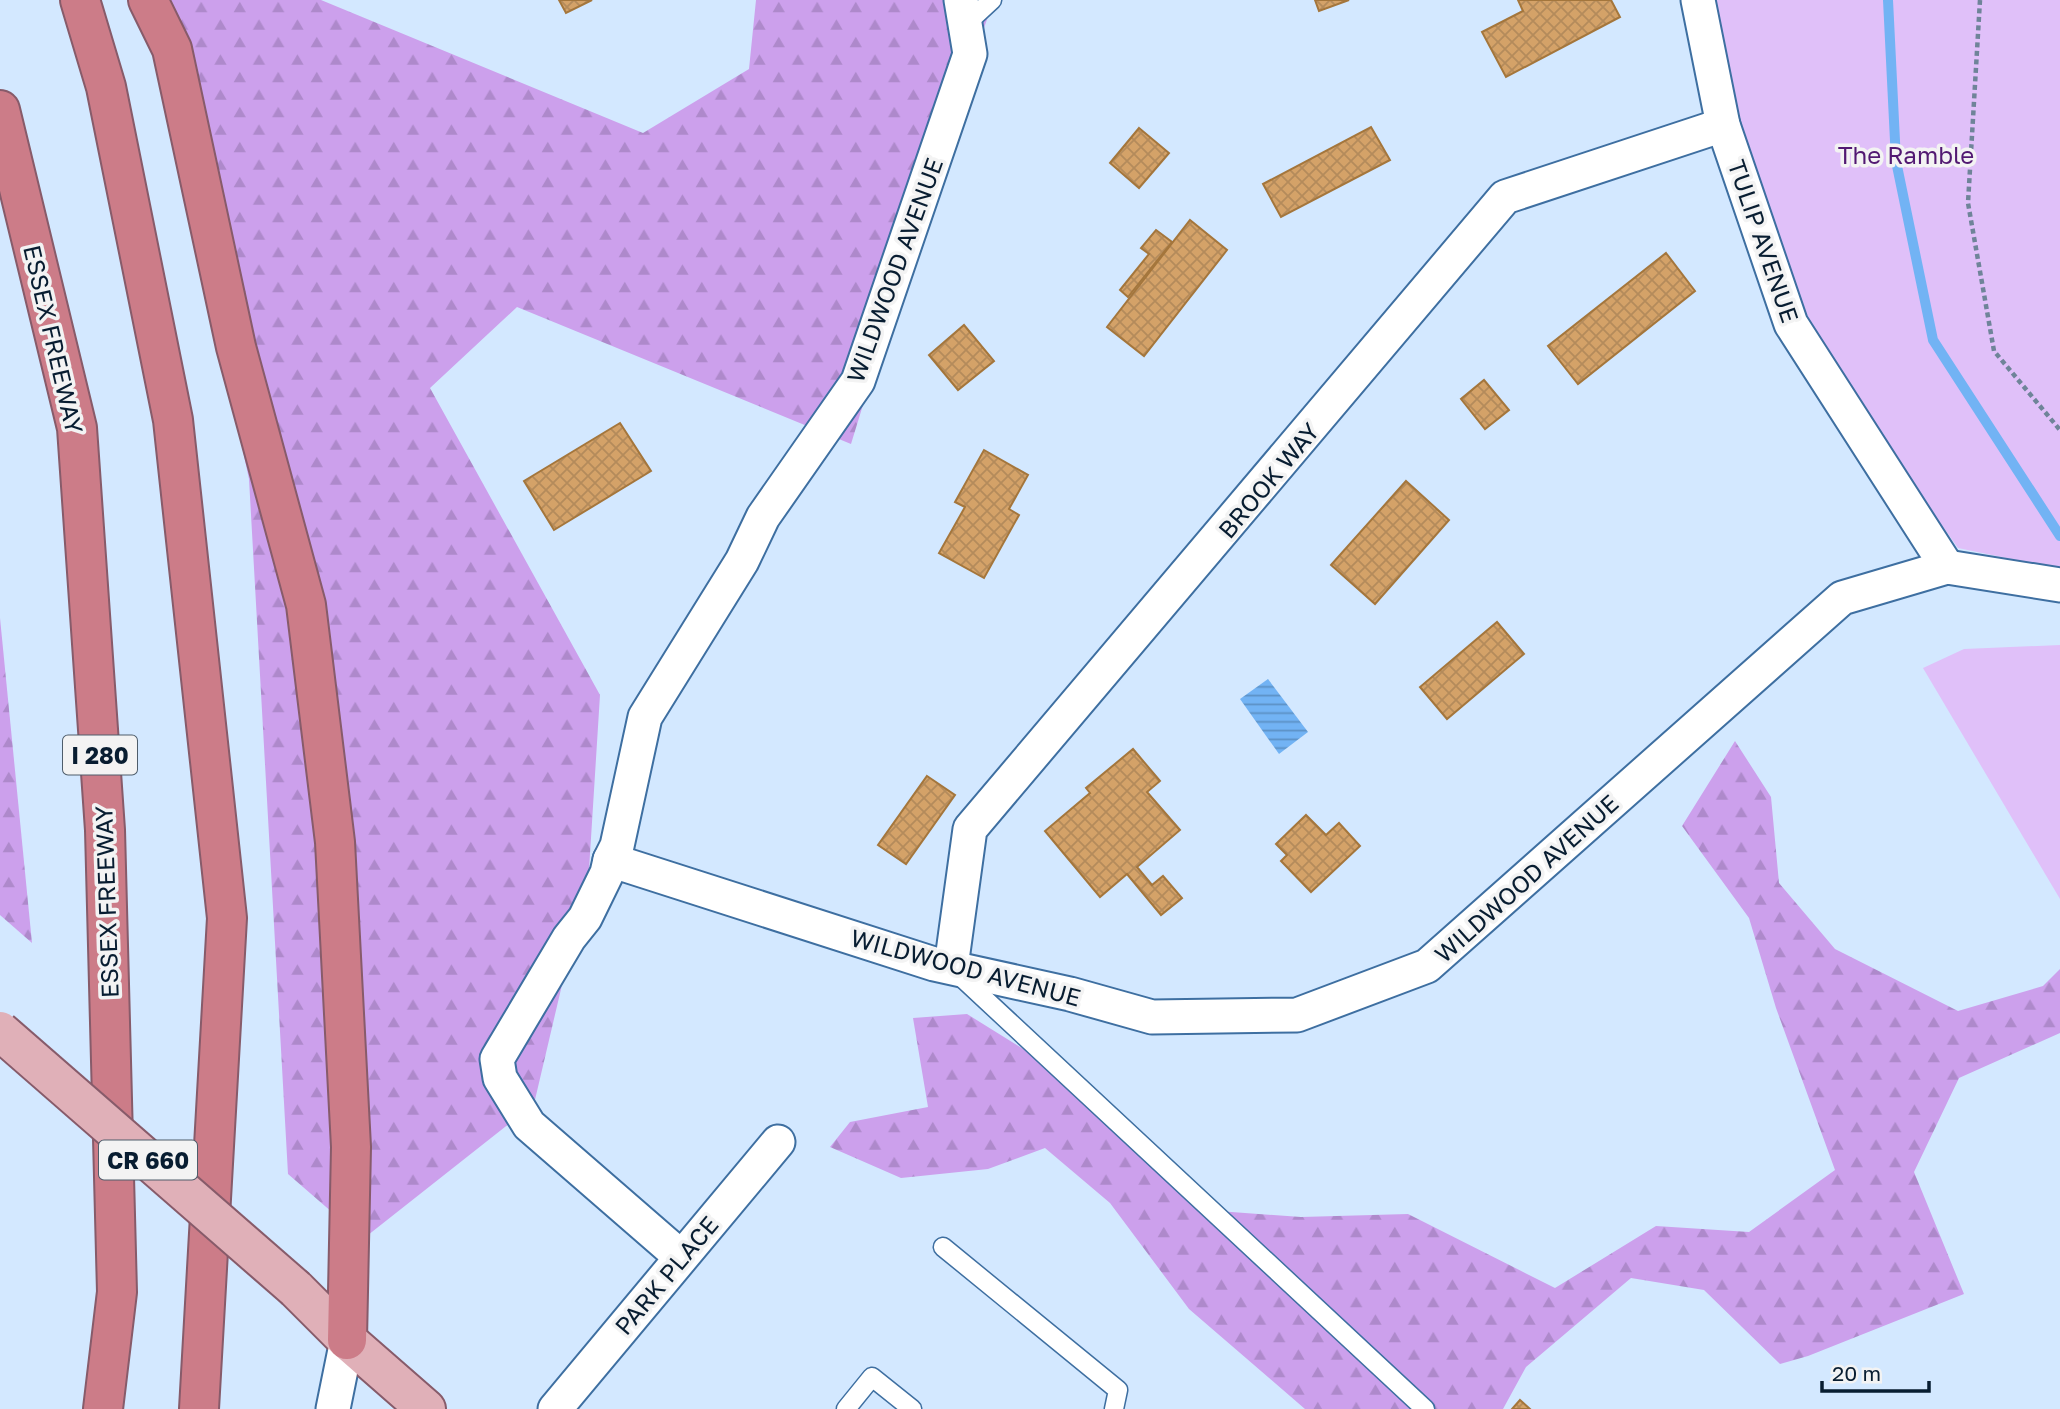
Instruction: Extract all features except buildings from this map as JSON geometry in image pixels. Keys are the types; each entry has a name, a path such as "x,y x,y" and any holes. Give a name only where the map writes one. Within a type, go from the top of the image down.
{"highway":[{"path":"80,0 106,87 173,420 228,919 199,1409"},
{"path":"148,0 172,49 236,347 306,605 335,842 351,1147 347,1340"},
{"name":"ESSEX FREEWAY","path":"0,110 77,428 105,830 116,1238 117,1292 103,1409"}],"main road":[{"name":"CR 660","path":"0,1031 296,1289 347,1340 426,1409"}],"street":[{"name":"TULIP AVENUE","path":"1698,0 1723,125 1791,324 1947,567"},
{"name":"WILDWOOD AVENUE","path":"681,1257 528,1125 500,1078 497,1059 569,937 585,918 607,873 617,846 645,718 742,561 763,517 858,381 970,54 963,13"},
{"name":"BROOK WAY","path":"951,967 970,829 1505,198 1723,125"},
{"name":"WILDWOOD AVENUE","path":"610,860 934,964 1057,991 1152,1017 1297,1015 1427,966 1842,598 1947,567 2060,585"},
{"name":"PARK PLACE","path":"555,1409 778,1142"},
{"path":"333,1409 347,1340"}],"lane":[{"path":"963,13 992,0"},
{"path":"951,967 1425,1409"},
{"path":"943,1247 1118,1390 1114,1409"},
{"path":"846,1409 872,1377 912,1409"}],"path":[{"path":"1980,0 1968,203 1994,351 2060,430"}],"green space":[{"path":"146,0 321,0 643,133 749,69 756,0 994,0 948,128 851,444 517,307 430,388 600,695 589,870 534,1104 363,1239 288,1174 249,479"},
{"name":"The Ramble","path":"1713,0 2060,0 2060,569 1958,548 1830,368 1742,163"},
{"path":"0,618 32,943 0,915"},
{"path":"2060,645 2060,899 1923,668 1964,649"},
{"path":"1735,741 1771,797 1779,883 1835,949 1958,1011 2043,986 2060,969 2060,1033 1959,1078 1914,1172 1964,1294 1808,1356 1780,1364 1704,1290 1631,1278 1526,1367 1503,1409 1305,1409 1189,1309 1110,1203 1045,1148 988,1169 901,1178 830,1147 850,1122 928,1107 913,1018 967,1014 1073,1080 1218,1211 1301,1217 1408,1214 1555,1288 1656,1226 1749,1232 1835,1170 1776,1008 1749,918 1682,826"}],"water":[{"path":"1268,679 1308,732 1279,754 1240,699"}],"waterway":[{"path":"1888,0 1896,161 1933,340 2060,536"}]}
